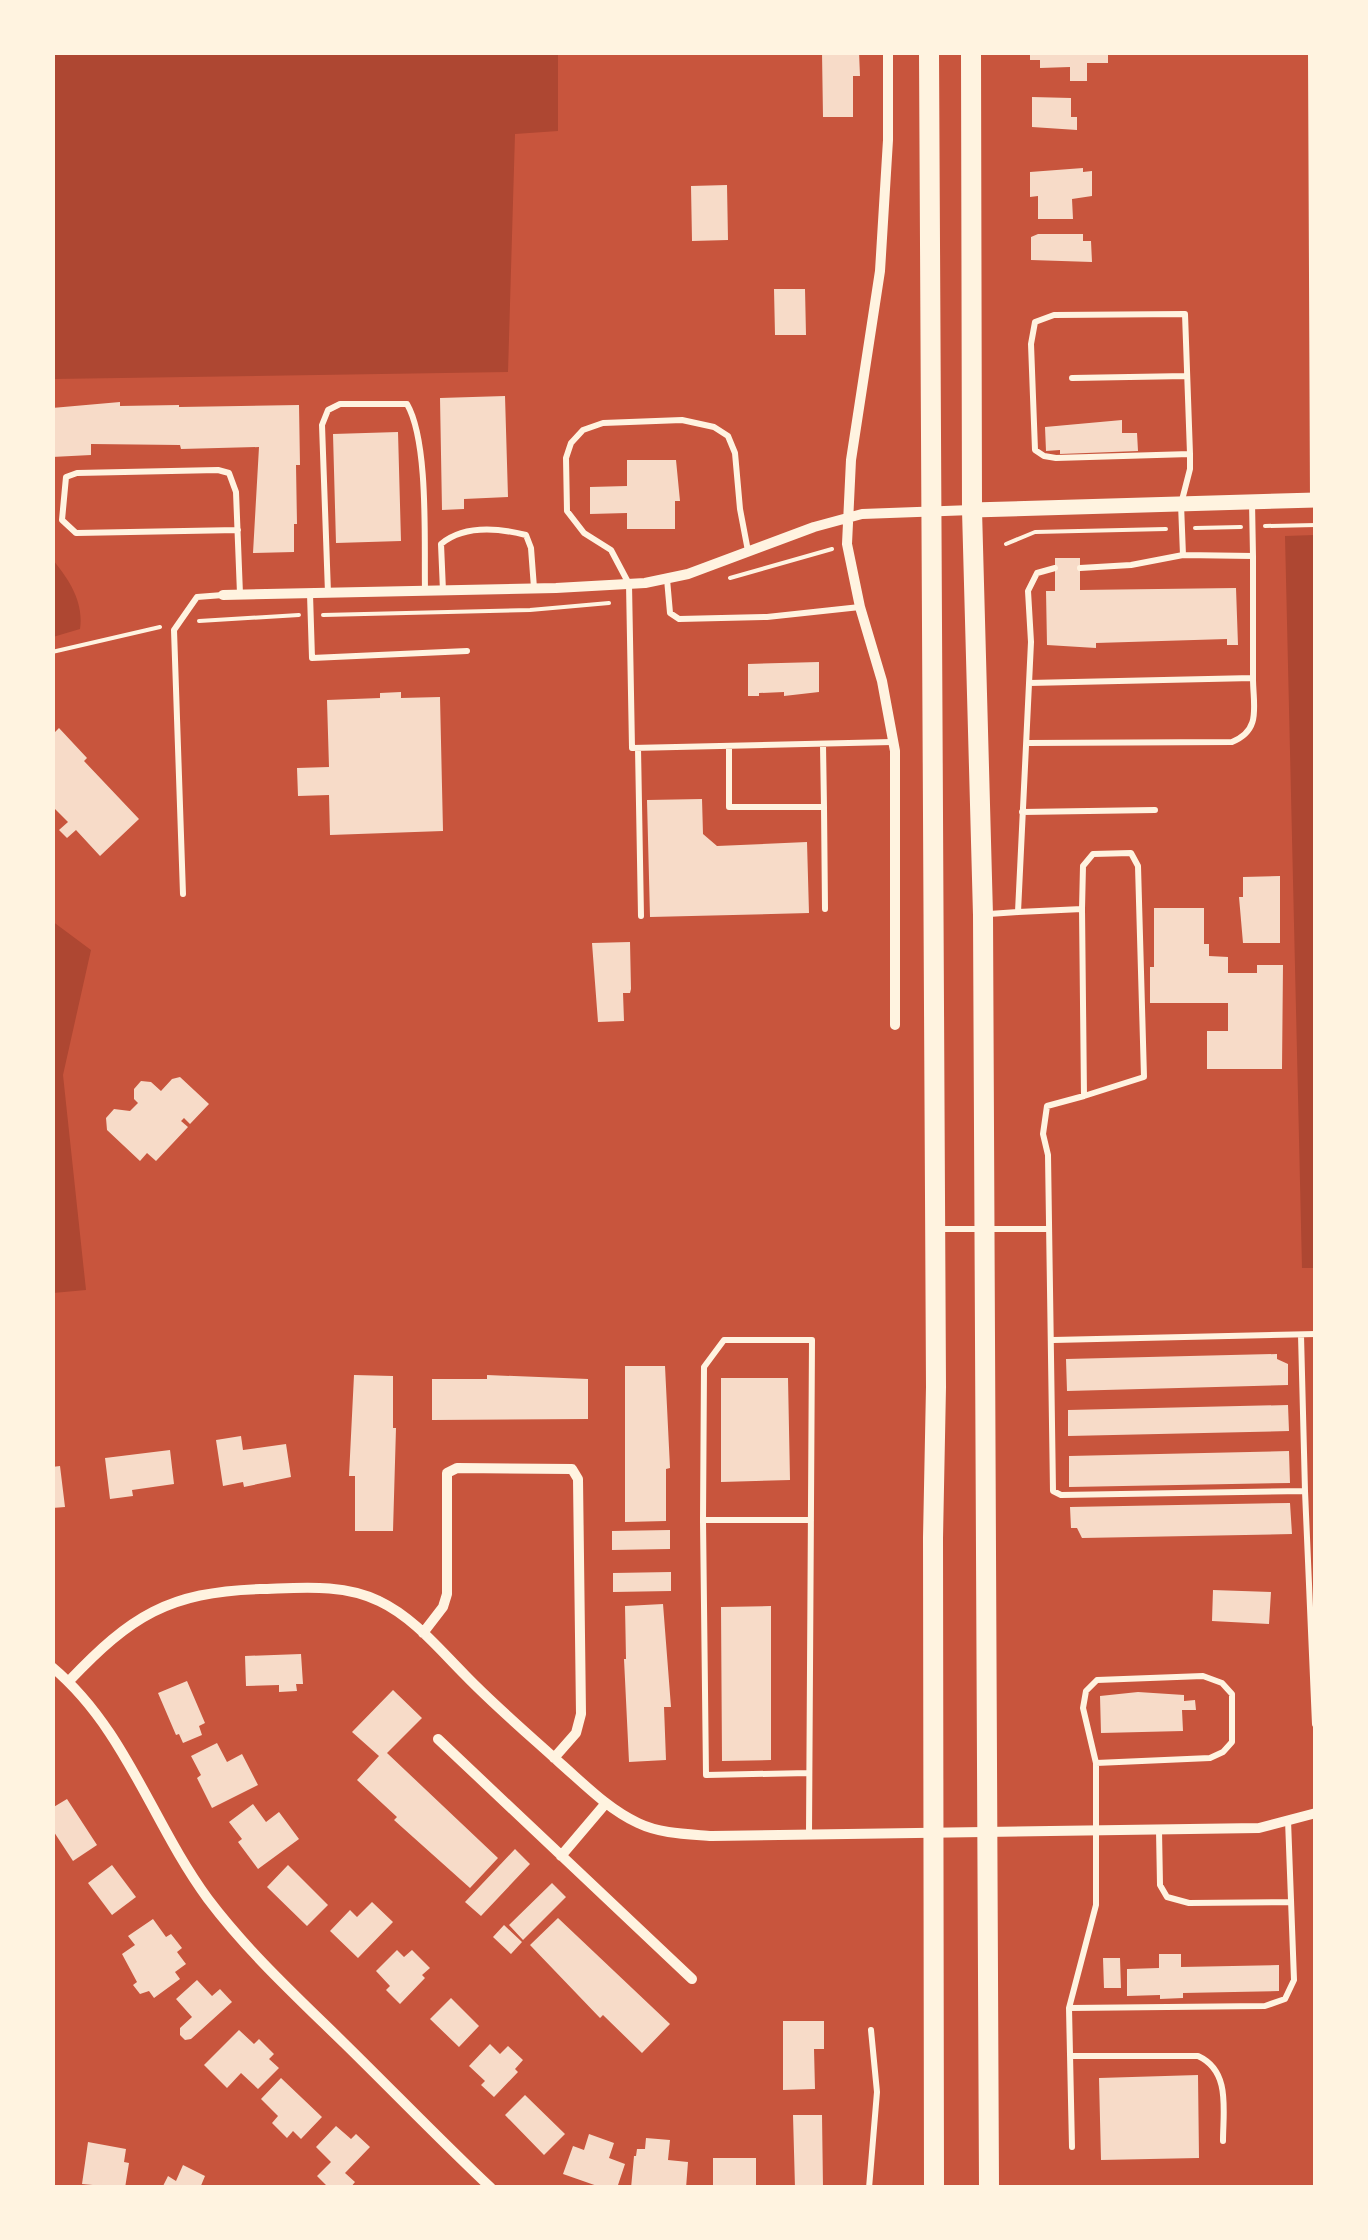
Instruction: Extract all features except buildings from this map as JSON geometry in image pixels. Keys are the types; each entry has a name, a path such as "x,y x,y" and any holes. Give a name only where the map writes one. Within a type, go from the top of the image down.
{"main road":[{"path":"929,52 936,1229 934,2188"},
{"path":"971,52 972,510 983,915 989,2188"}],"street":[{"path":"888,52 888,140 880,271 851,460 848,558 894,742 895,1025"},
{"path":"223,596 629,584 667,579 848,518 878,512 1315,500 1312,52"},
{"path":"423,1632 443,1607 447,1594 447,1473 456,1468 572,1469 578,1479 581,1714 576,1733 554,1758"},
{"path":"69,1680 104,1644 145,1614 214,1592 342,1590 380,1601 423,1632 489,1700 606,1803 638,1824 677,1834 1259,1828 1316,1813"},
{"path":"52,1666 69,1680 109,1728 162,1829 220,1915 268,1969 491,2188"},
{"path":"438,1739 692,1978"},
{"path":"561,1856 606,1803"}],"lane":[{"path":"1183,555 1182,504 1190,468 1190,454 1185,314 1054,315 1035,322 1031,344 1035,450 1056,458 1190,454"},
{"path":"1072,378 1187,376"},
{"path":"328,593 322,425 328,410 340,404 406,404 413,415 419,452 425,591"},
{"path":"748,551 735,453 728,436 714,427 682,420 604,423 583,430 571,442 566,458 568,511 584,533 611,550 629,584 632,748 894,742"},
{"path":"238,530 76,533 62,520 63,484 66,477 77,473 218,470 229,474 236,492 238,530 240,595"},
{"path":"1028,743 1232,742 1245,736 1253,727 1252,502"},
{"path":"443,590 441,544 460,531 508,530 526,535 531,548 534,589"},
{"path":"1080,568 1131,565 1183,555 1253,556"},
{"path":"1018,912 1028,743 1028,590 1037,573 1055,568"},
{"path":"667,579 670,613 679,619 766,618 860,607"},
{"path":"310,594 312,658 467,651"},
{"path":"183,894 174,630 197,596 223,596"},
{"path":"1029,682 1253,678"},
{"path":"823,745 825,909"},
{"path":"729,746 729,807 824,807"},
{"path":"638,748 641,916"},
{"path":"1022,812 1155,810"},
{"path":"1084,1096 1083,866 1093,854 1131,853 1138,866 1144,1077 1084,1096 1047,1106 1043,1134 1048,1155 1053,1491 1061,1495 1305,1491"},
{"path":"983,915 1082,909"},
{"path":"936,1229 1049,1229"},
{"path":"1053,1340 1316,1334"},
{"path":"1301,1335 1315,1725"},
{"path":"809,1835 810,1773 812,1340 724,1340 704,1367 706,1775 810,1773"},
{"path":"702,1520 811,1520"},
{"path":"1072,2147 1069,2008 1096,1904 1096,1763 1083,1708 1086,1692 1097,1680 1203,1676 1222,1683 1232,1694 1232,1742 1223,1752 1210,1758 1096,1763"},
{"path":"1069,2008 1266,2006 1285,1999 1294,1980 1288,1820"},
{"path":"1158,1830 1160,1885 1168,1897 1189,1903 1290,1902"},
{"path":"869,2188 877,2092 871,2030"},
{"path":"1070,2056 1198,2056 1210,2062 1222,2078 1224,2141"}],"path":[{"path":"1006,544 1035,532 1316,525"}],"shaded area":[{"path":"52,53 558,53 558,131 515,134 508,372 53,379"},
{"path":"1315,535 1316,1268 1302,1268 1285,536"},
{"path":"52,559 74,591 81,619 80,629 53,637"},
{"path":"52,921 91,950 63,1075 86,1290 53,1293"}]}
